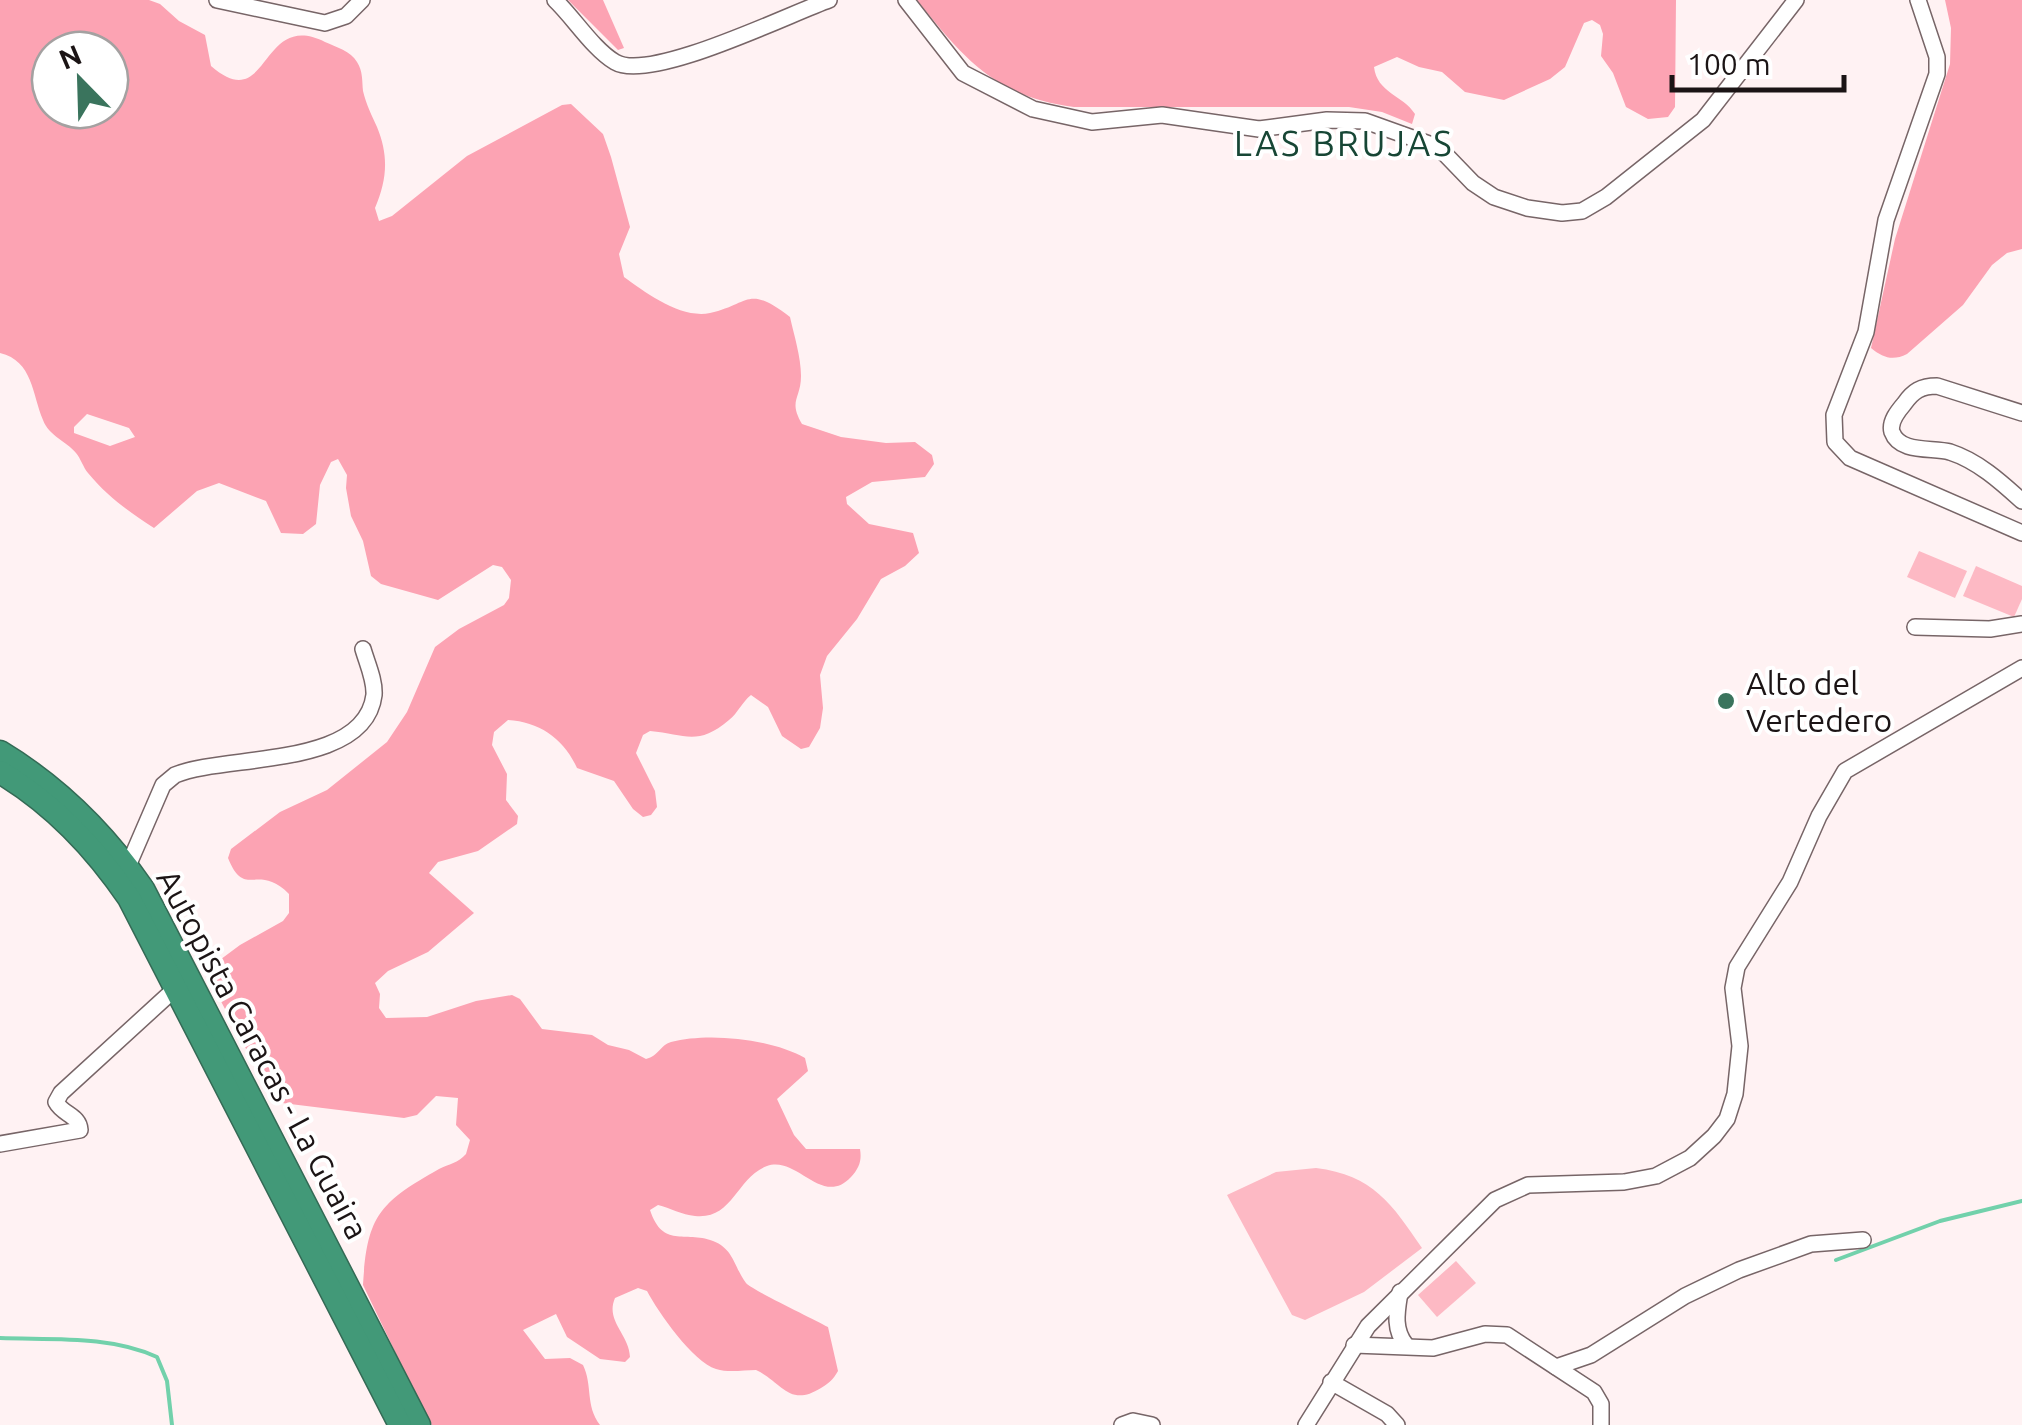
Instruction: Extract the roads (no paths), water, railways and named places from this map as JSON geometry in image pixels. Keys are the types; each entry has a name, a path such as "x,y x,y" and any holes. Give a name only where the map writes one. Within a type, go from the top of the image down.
{"highway":[{"name":"Autopista Caracas - La Guaira","path":"0,752 67,801 128,866 165,928 419,1425"},
{"name":"Autopista Caracas - La Guaira","path":"0,772 56,814 98,856 129,898 400,1425"}],"street":[{"path":"216,0 325,23 346,16 362,0"},
{"path":"555,0 609,58 626,67 653,64 738,38 829,0"},
{"path":"906,0 963,73 1033,109 1092,122 1162,114 1259,129 1327,120 1364,122 1432,145 1494,197 1527,208 1562,213 1591,208 1690,132 1714,108 1796,0"},
{"path":"1918,0 1937,57 1937,74 1886,220 1866,332 1837,403 1833,435 1838,448 1850,458 2022,534"},
{"path":"2022,414 1928,386 1908,398 1892,426 1893,435 1904,446 1942,450 1963,458 2003,483 2022,502"},
{"path":"1915,628 1990,629 2022,624"},
{"path":"128,866 162,785 175,775 299,754 356,728 370,710 375,690 363,649"},
{"path":"1306,1425 1354,1345 1400,1292 1487,1207 1528,1185 1642,1179 1666,1172 1702,1147 1726,1119 1734,1094 1740,1046 1733,988 1737,966 1790,882 1845,771 2022,668"},
{"path":"0,1144 80,1130 73,1116 62,1112 56,1102 61,1093 177,987"},
{"path":"1556,1367 1590,1355 1685,1296 1739,1270 1811,1244 1863,1240"},
{"path":"1400,1292 1398,1333 1406,1346"},
{"path":"1354,1345 1433,1348 1495,1334 1516,1340 1598,1397 1601,1425"},
{"path":"1330,1382 1387,1414 1398,1425"},
{"path":"1122,1425 1134,1421 1152,1425"}],"waterway":[{"path":"1836,1260 1940,1221 2022,1201"},
{"path":"0,1338 100,1342 157,1357 167,1381 172,1425"}],"place":[{"name":"Alto del Vertedero","path":"1726,701"}],"district":[{"name":"LAS BRUJAS","path":"1344,143"}]}
